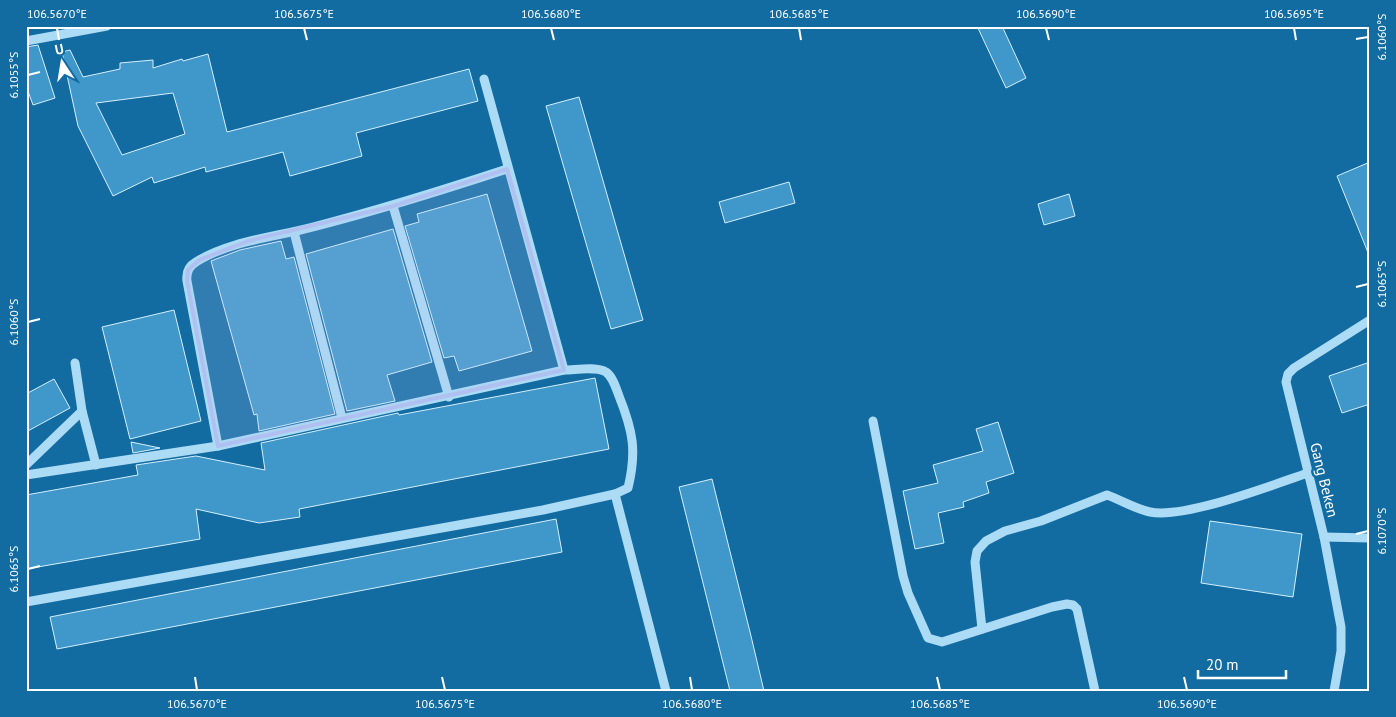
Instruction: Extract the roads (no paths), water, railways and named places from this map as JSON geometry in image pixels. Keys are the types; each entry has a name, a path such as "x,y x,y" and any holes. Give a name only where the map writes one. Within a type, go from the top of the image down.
{"street":[{"path":"26,41 108,26"},
{"path":"484,78 507,170 564,370"},
{"path":"218,446 187,281 188,270 199,260 248,241 294,232 393,206 507,170"},
{"path":"393,206 449,397"},
{"path":"294,232 342,418"},
{"name":"Gang Beken","path":"1334,691 1341,651 1341,627 1324,537 1286,378 1294,368 1370,320"},
{"path":"74,363 82,411 96,465"},
{"path":"26,475 218,446 342,418 449,397 564,370 601,370 608,374 613,381 630,425 634,450 633,466 628,488 616,494 543,510 26,602"},
{"path":"26,465 82,411"},
{"path":"873,421 903,576 908,594 928,638 942,642 1052,607 1067,604 1073,605 1077,610 1095,691"},
{"path":"982,629 975,562 977,551 986,541 1005,531 1041,521 1107,495 1150,512 1179,512 1214,504 1308,473"},
{"path":"616,494 666,691"},
{"path":"1324,537 1370,538"}]}
